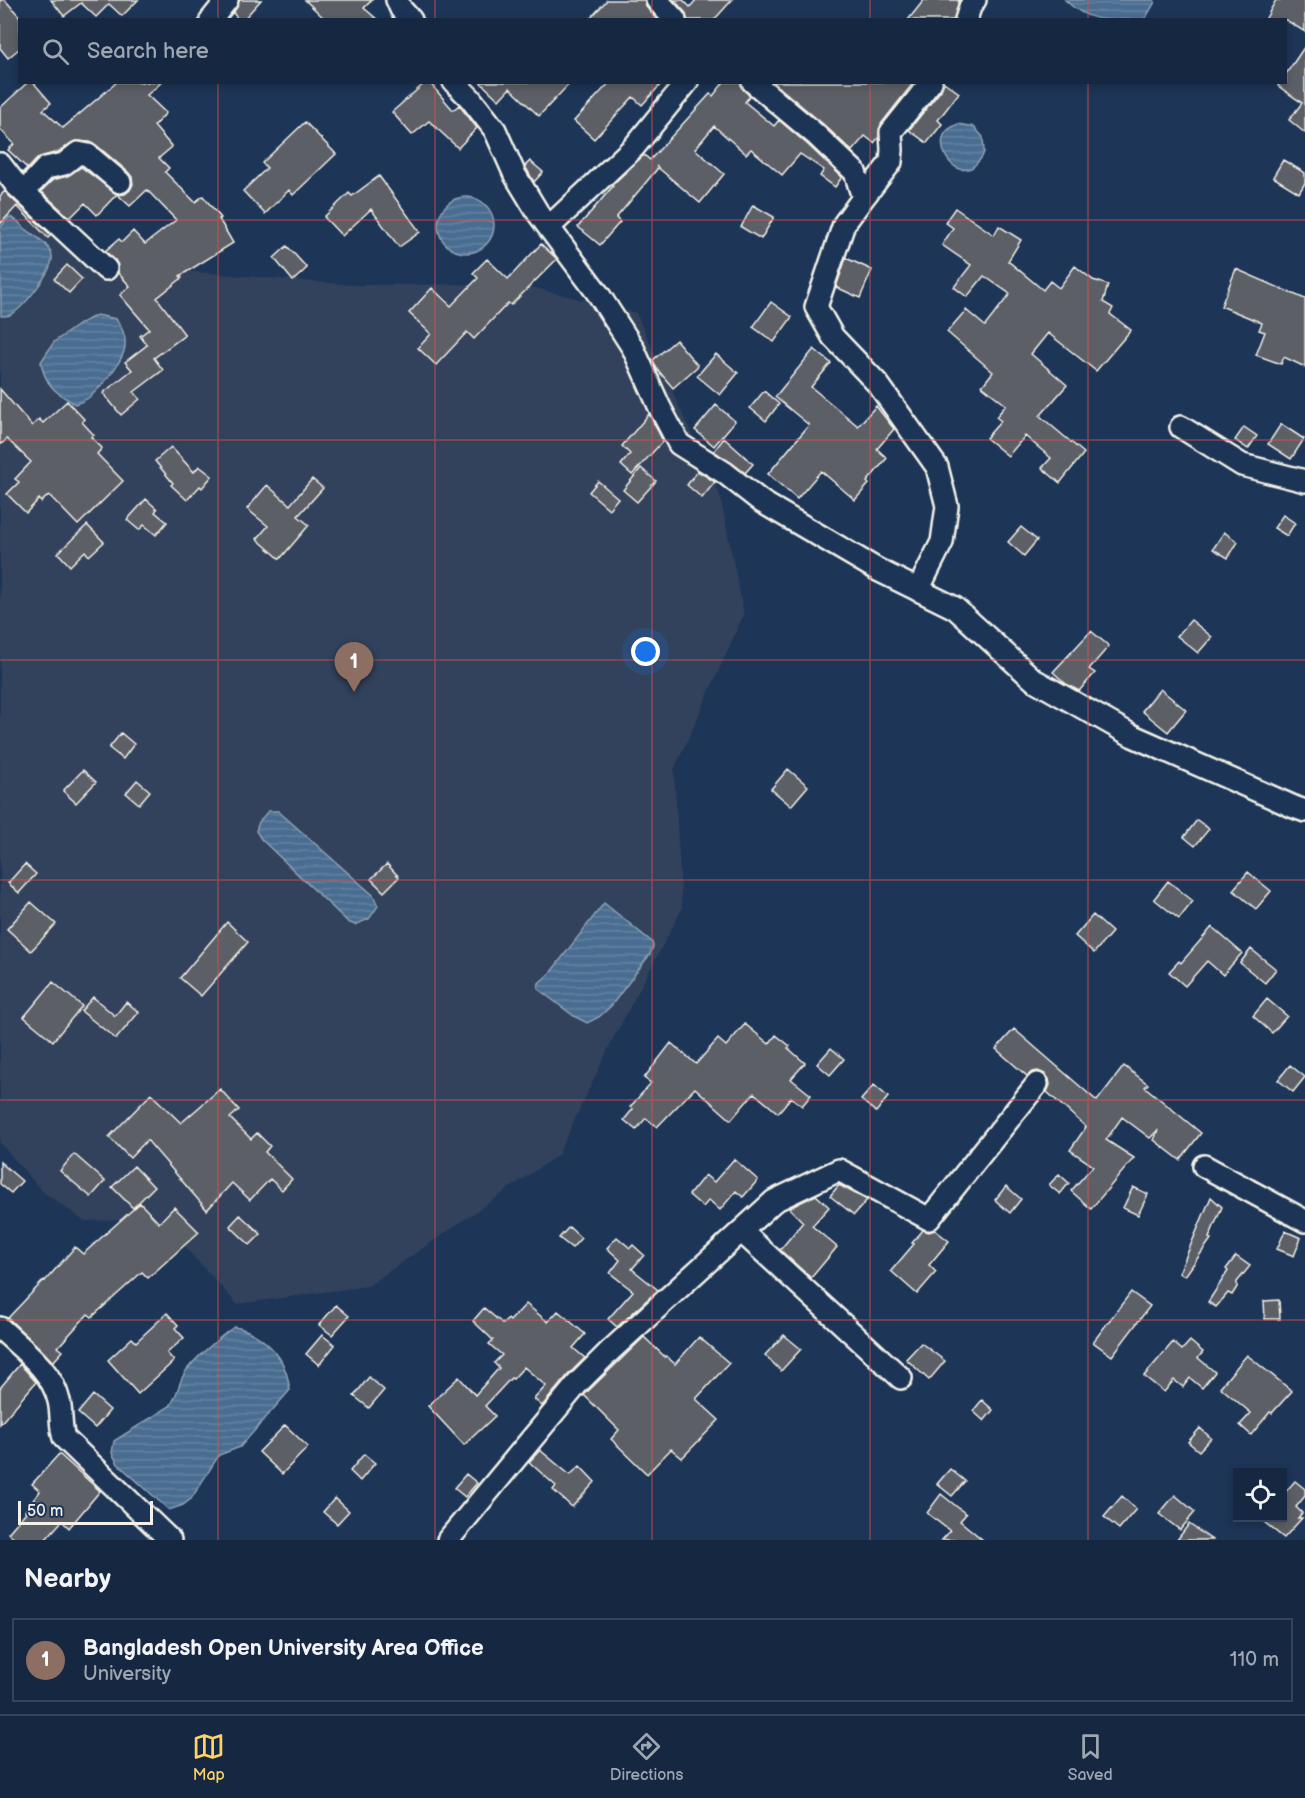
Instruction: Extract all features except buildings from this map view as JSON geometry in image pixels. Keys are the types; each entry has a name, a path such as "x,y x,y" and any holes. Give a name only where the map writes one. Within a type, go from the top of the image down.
{"street":[{"path":"213,18 226,0"},
{"path":"397,0 409,18"},
{"path":"657,0 673,18"},
{"path":"966,18 969,8 975,0"},
{"path":"456,84 495,130 515,176 599,295 633,348 678,444 725,473 762,502 878,570 955,608 1034,680 1044,686 1133,736 1305,811"},
{"path":"549,227 634,147 685,84"},
{"path":"755,84 815,134 855,172 863,198"},
{"path":"918,590 942,542 947,506 937,467 878,384 833,337 816,307 844,224 891,162 891,132 929,84"},
{"path":"33,182 45,168 64,164 78,153 88,155 120,182"},
{"path":"0,164 17,186 106,269"},
{"path":"1181,427 1242,465 1305,481"},
{"path":"448,1540 578,1383 774,1201 839,1170 929,1219 1037,1084"},
{"path":"1204,1166 1305,1221"},
{"path":"741,1231 901,1378"},
{"path":"0,1328 42,1368 53,1382 59,1400 64,1438 170,1540"}],"shaded area":[{"path":"1065,0 1154,0 1155,2 1146,18 1098,18 1084,14"},
{"path":"958,124 974,127 983,137 983,154 969,169 955,167 949,162 943,147 946,132"},
{"path":"0,160 111,265 354,285 519,284 636,313 720,495 744,614 674,770 682,909 612,1041 558,1155 368,1286 237,1304 147,1209 125,1220 84,1221 42,1191 0,1143"},
{"path":"461,197 471,197 486,205 492,214 494,225 492,236 486,245 471,253 461,253 450,248 443,241 438,230 438,220 443,209 450,202"},
{"path":"9,217 15,219 42,241 49,248 52,256 43,280 29,298 15,312 1,316 0,228"},
{"path":"97,315 116,319 124,334 124,351 111,374 99,388 82,402 75,404 52,388 45,377 41,362 54,342"},
{"path":"268,811 278,811 373,895 378,906 369,919 355,925 348,922 261,839 256,831 259,822"},
{"path":"604,903 652,942 653,947 611,1006 599,1017 587,1023 538,989 539,983 551,972"},
{"path":"234,1327 254,1334 271,1348 284,1366 290,1390 240,1447 219,1455 191,1499 169,1510 118,1464 112,1453 114,1441 170,1406 186,1370"}],"place":[{"name":"Bangladesh Open University Area Office","path":"354,692"}]}
